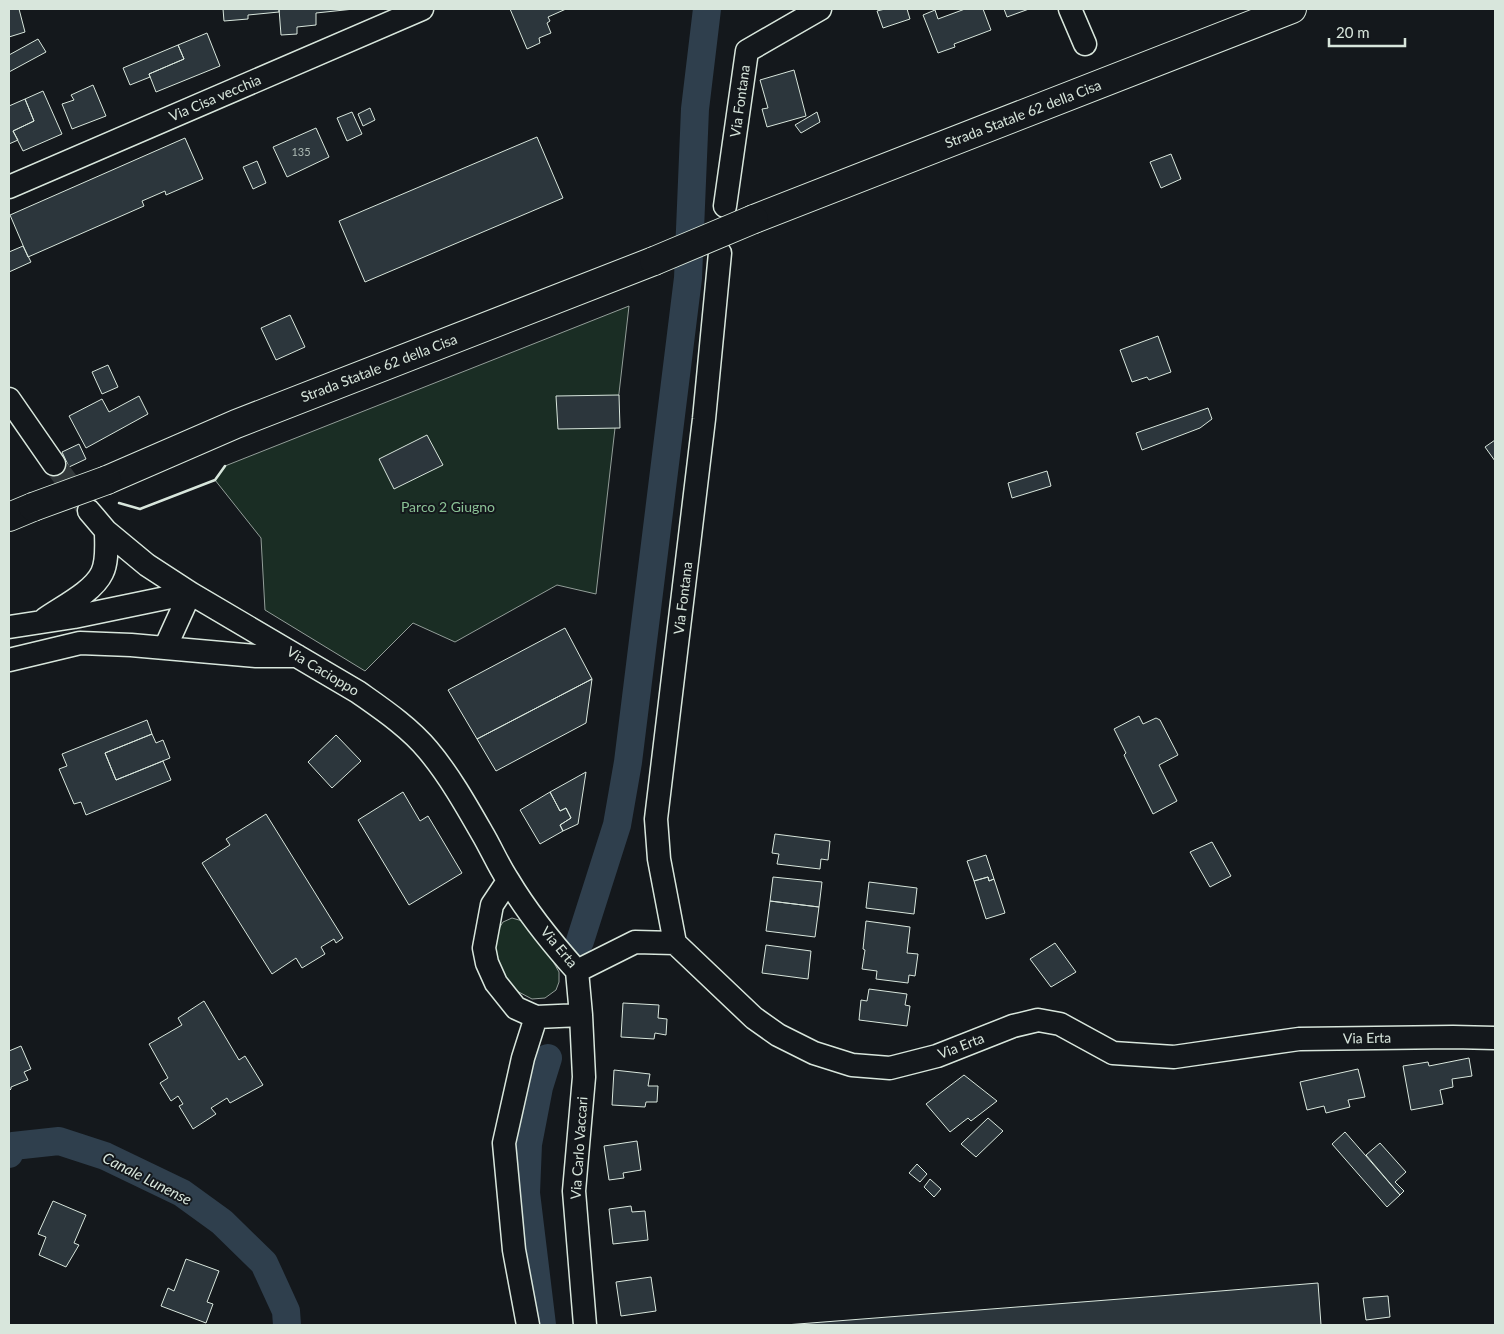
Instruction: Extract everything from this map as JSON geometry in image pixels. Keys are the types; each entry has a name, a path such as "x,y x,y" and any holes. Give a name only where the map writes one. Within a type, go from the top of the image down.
{"main road":[{"name":"Strada Statale 62 della Cisa","path":"21,512 107,480 236,424 654,261 754,219 1292,9"}],"street":[{"name":"Via Fontana","path":"725,206 747,51 820,9"},
{"path":"1070,9 1085,44"},
{"name":"Via Cisa vecchia","path":"9,186 411,11"},
{"name":"Via Fontana","path":"675,943 659,859 656,819 704,419 720,253"},
{"path":"9,399 54,464"},
{"name":"Via Cacioppo","path":"89,511 106,531 147,565 358,692 405,727 428,749 446,774 482,833 508,881"},
{"path":"40,622 91,588 102,574 106,558 106,531"},
{"path":"9,627 74,617 190,592"},
{"path":"165,648 190,592"},
{"path":"9,660 80,643 256,656 298,656"},
{"path":"508,881 492,905 484,948 486,963 496,983 516,1008 536,1017 581,1015"},
{"name":"Via Erta","path":"508,881 559,950 577,971 635,942 675,943 754,1018 778,1035 814,1053 852,1066 890,1068 937,1056 1013,1026 1038,1020 1060,1024 1114,1053 1174,1057 1299,1039 1495,1038"},
{"name":"Via Carlo Vaccari","path":"577,971 584,1078 574,1191 585,1325"},
{"path":"528,1325 514,1250 504,1143 523,1058 536,1017"}],"green space":[{"name":"Parco 2 Giugno","path":"629,306 596,594 557,585 455,642 413,623 365,671 265,610 261,538 215,480 225,466"},
{"path":"512,918 526,922 540,938 559,972 559,982 556,990 545,998 532,999 515,990 495,965 495,935 503,922"}],"building":[{"path":"9,9 19,9 25,32 9,37"},
{"path":"223,9 279,9 279,12 248,15 248,19 224,21"},
{"path":"279,9 354,9 316,13 316,25 297,27 297,34 281,35"},
{"path":"510,9 566,9 548,17 550,21 547,23 551,33 539,38 540,43 527,49"},
{"path":"907,9 910,19 883,28 877,11"},
{"path":"965,9 983,9 991,30 954,44 955,47 938,53 923,15 935,10 938,19"},
{"path":"1004,9 1029,9 1007,17"},
{"path":"207,33 220,66 156,92 149,74 184,59 178,45"},
{"path":"38,39 46,52 9,72 9,55"},
{"path":"178,45 184,59 149,74 150,77 130,85 123,68"},
{"path":"794,70 806,116 767,127 762,109 768,108 760,80"},
{"path":"93,85 106,116 72,129 62,104 74,100 71,95"},
{"path":"43,91 62,134 23,151 13,131 34,121 25,99"},
{"path":"25,99 34,121 13,131 18,140 9,144 9,106"},
{"path":"370,108 375,120 363,126 358,114"},
{"path":"352,112 362,134 347,141 337,118"},
{"path":"817,112 820,122 801,133 795,125"},
{"path":"316,128 329,157 287,177 273,147"},
{"path":"537,137 563,198 365,282 339,221"},
{"path":"185,138 203,179 166,195 165,191 142,201 144,206 28,257 10,215"},
{"path":"1171,154 1181,179 1161,188 1150,162"},
{"path":"257,161 266,183 253,189 243,167"},
{"path":"23,246 31,262 9,272 9,252"},
{"path":"290,315 305,347 276,360 261,328"},
{"path":"1158,336 1171,372 1149,380 1147,377 1132,382 1120,350"},
{"path":"108,365 118,387 102,394 92,372"},
{"path":"619,395 620,428 558,429 556,396"},
{"path":"139,396 148,414 86,448 69,416 102,399 109,412"},
{"path":"1208,408 1212,419 1200,428 1142,450 1136,433"},
{"path":"427,435 443,465 394,489 379,459"},
{"path":"1495,440 1495,461 1485,447"},
{"path":"79,444 86,459 69,467 62,452"},
{"path":"1047,471 1051,486 1012,498 1008,483"},
{"path":"565,628 592,679 477,739 448,690"},
{"path":"592,679 586,723 496,771 477,739"},
{"path":"1139,716 1143,724 1156,718 1160,720 1178,755 1159,765 1177,801 1153,814 1124,755 1126,753 1114,729"},
{"path":"147,720 152,734 105,753 116,780 163,761 171,780 86,815 81,802 74,804 59,769 67,766 62,754"},
{"path":"152,734 156,743 163,740 170,758 116,780 105,753"},
{"path":"336,735 361,761 332,788 308,762"},
{"path":"586,772 578,824 563,831 560,825 571,818 566,808 560,811 550,792"},
{"path":"403,792 420,821 428,816 462,873 409,905 358,820"},
{"path":"550,792 560,811 566,808 571,818 560,825 563,831 540,844 520,810"},
{"path":"266,814 343,938 336,943 334,939 321,947 325,954 302,968 296,958 272,974 202,863 230,845 226,839"},
{"path":"775,834 830,841 828,860 821,859 820,869 777,864 779,854 772,853"},
{"path":"1212,842 1231,876 1210,887 1190,852"},
{"path":"986,855 994,879 989,881 988,877 974,881 967,861"},
{"path":"773,877 822,882 819,907 770,901"},
{"path":"988,877 989,881 994,879 1005,913 986,919 974,881"},
{"path":"869,882 917,888 914,914 866,908"},
{"path":"770,901 819,907 815,937 766,931"},
{"path":"866,921 910,927 907,953 918,954 915,976 909,975 908,983 876,979 877,971 862,969"},
{"path":"1055,943 1076,972 1051,987 1030,959"},
{"path":"766,945 811,951 808,979 762,973"},
{"path":"869,989 907,994 905,1005 910,1006 907,1026 859,1020 861,1000 867,1001"},
{"path":"204,1001 239,1060 245,1056 263,1085 230,1103 227,1098 211,1108 216,1114 193,1129 179,1106 183,1104 178,1096 171,1101 160,1083 168,1078 149,1044 182,1025 178,1018"},
{"path":"623,1003 659,1005 658,1018 667,1019 666,1035 655,1033 654,1039 621,1037"},
{"path":"21,1046 31,1069 24,1072 28,1080 11,1087 9,1091 9,1051"},
{"path":"1469,1058 1472,1076 1452,1079 1453,1087 1440,1090 1443,1104 1411,1110 1403,1066 1428,1062 1429,1066"},
{"path":"1358,1069 1365,1097 1348,1100 1350,1107 1326,1113 1324,1106 1307,1110 1300,1082"},
{"path":"614,1070 650,1074 648,1086 658,1086 657,1102 646,1102 645,1107 612,1105"},
{"path":"964,1075 997,1101 971,1121 968,1118 950,1132 926,1104"},
{"path":"988,1118 1003,1131 976,1157 961,1144"},
{"path":"1345,1132 1400,1195 1387,1207 1332,1144"},
{"path":"637,1141 641,1170 623,1173 624,1178 609,1180 604,1146"},
{"path":"1380,1143 1406,1172 1395,1182 1404,1191 1400,1195 1366,1155"},
{"path":"917,1164 927,1174 920,1182 909,1173"},
{"path":"930,1179 941,1189 934,1197 924,1187"},
{"path":"53,1201 86,1215 74,1243 79,1245 66,1267 39,1255 46,1237 38,1234"},
{"path":"631,1206 632,1212 645,1211 648,1240 613,1244 609,1209"},
{"path":"186,1259 219,1271 207,1302 213,1304 206,1323 161,1306 168,1288 174,1291"},
{"path":"651,1277 656,1311 621,1316 616,1282"},
{"path":"1318,1283 1321,1325 785,1325 1159,1296"},
{"path":"1388,1296 1390,1317 1366,1320 1363,1298"}],"waterway":[{"path":"580,941 617,825 628,762 688,278 695,109 707,9"},
{"path":"542,1325 526,1193 528,1144 539,1087 548,1058"},
{"name":"Canale Lunense","path":"9,1154 13,1146 59,1141 105,1156 182,1193 222,1222 264,1263 286,1311 287,1325"}],"tunnel":[{"path":"54,464 85,505"}],"wall":[{"path":"119,503 140,509 215,480 225,466"}]}
